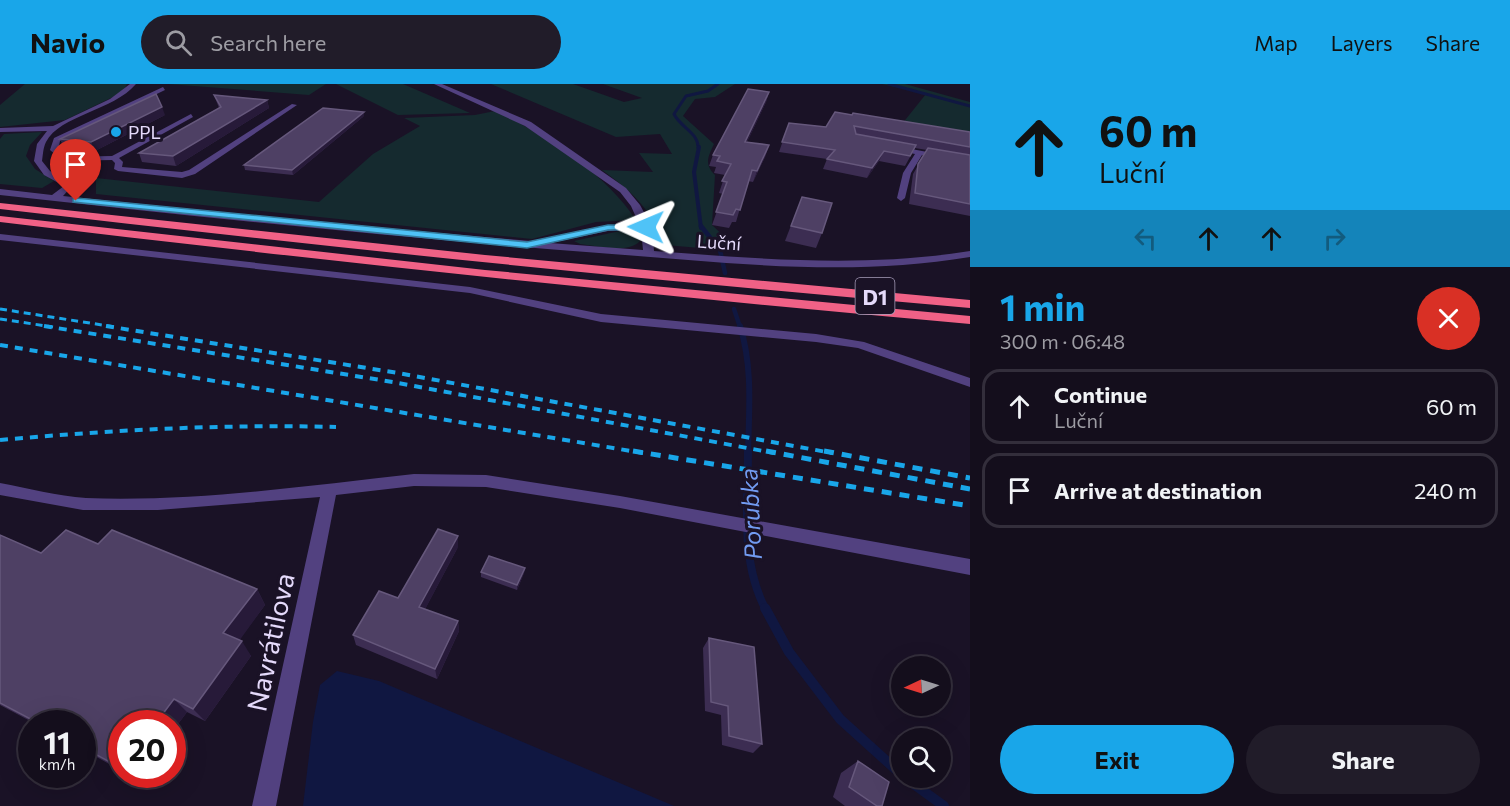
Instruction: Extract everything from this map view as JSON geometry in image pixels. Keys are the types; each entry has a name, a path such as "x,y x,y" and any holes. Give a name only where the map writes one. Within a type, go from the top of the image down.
{"highway":[{"name":"D1","path":"0,206 269,237 678,279 970,304"},
{"name":"D1","path":"0,219 240,248 679,294 970,320"},
{"path":"781,287 842,286 970,296"},
{"path":"786,303 970,329"}],"street":[{"path":"54,198 63,193 69,185 47,173 38,161 42,143 48,134 116,98 133,84"},
{"path":"437,84 528,124 595,170 629,197 643,215 649,254"},
{"path":"163,89 57,140 54,150 63,159 114,158 191,116"},
{"path":"114,158 118,162 118,169 182,175 192,172 294,105"},
{"path":"0,130 57,128"},
{"path":"888,146 970,162"},
{"path":"901,198 907,173 920,152"},
{"name":"Luční","path":"0,192 527,245 757,261 882,265 932,261 970,254"},
{"path":"527,245 608,228 646,227"},
{"path":"0,237 470,290 601,318 816,338 860,345 970,383"},
{"path":"4,489 83,504 158,504 329,490 414,480 486,481 970,567"},
{"name":"Navrátilova","path":"264,806 329,490"}],"green space":[{"path":"25,84 127,84 124,90 113,97 65,120 0,127 0,105"},
{"path":"168,84 326,84 309,95"},
{"path":"336,84 403,84 470,113 398,115"},
{"path":"491,84 573,84 624,102 642,98 603,84 735,84 715,97 695,99 683,116 714,144 708,160 709,167 715,175 712,225 732,244 735,251 665,245 640,202 602,170 653,172 639,153 672,154 660,134 616,137"},
{"path":"882,84 905,84 970,102 970,136 902,124 926,94"},
{"path":"495,111 534,131 573,156 608,186 636,220 596,222 532,239 96,194 96,178 319,202 373,154 420,126 404,118 475,115"},
{"path":"42,132 30,145 26,156 35,169 54,181 42,188 0,184 0,139 4,134"},
{"path":"620,231 635,234 640,241 635,245 620,248 580,244 574,241"}],"shaded area":[{"path":"337,671 379,681 674,806 303,806 320,685"}],"building":[{"path":"748,89 769,92 745,142 769,145 757,171 752,170 740,210 736,209 733,215 716,212 727,182 722,181 731,164 717,161 720,156 713,155"},
{"path":"156,94 162,107 91,142 60,139"},
{"path":"214,95 267,100 173,156 139,153 221,107"},
{"path":"323,108 364,112 292,170 244,165"},
{"path":"835,112 970,132 970,147 854,126 856,134 916,145 910,156 884,151 872,168 827,159 835,150 782,142 789,123 826,127"},
{"path":"928,148 970,155 970,204 915,193 918,164"},
{"path":"802,197 832,203 822,233 791,226"},
{"path":"438,529 458,536 419,607 458,621 435,669 353,635 379,591 398,598"},
{"path":"66,530 98,544 112,530 257,589 223,633 242,641 193,709 174,699 166,710 108,710 108,761 96,755 96,710 18,710 18,712 0,703 0,535 41,553"},
{"path":"489,556 525,568 517,585 481,572"},
{"path":"709,638 754,647 762,744 729,736 728,706 711,702"},
{"path":"858,761 889,782 882,806 877,806 849,787"}],"waterway":[{"name":"Porubka","path":"698,148 696,138 674,114 686,96 708,91 718,84"},
{"path":"889,84 970,106"},
{"name":"Porubka","path":"699,147 694,172 701,228"},
{"name":"Porubka","path":"701,226 720,250 725,273"},
{"name":"Porubka","path":"734,309 740,327"},
{"name":"Porubka","path":"740,326 749,373 748,453"},
{"name":"Porubka","path":"748,451 749,553 752,572 766,609"},
{"name":"Porubka","path":"766,609 789,652 840,719 891,765"},
{"name":"Porubka","path":"919,788 944,806"}],"railway":[{"path":"0,309 115,327"},
{"path":"0,319 53,327"},
{"path":"44,326 393,382 774,453"},
{"path":"106,326 398,373 832,453"},
{"path":"0,345 643,453"},
{"path":"0,440 168,429 252,426 336,427"},
{"path":"633,451 970,506"},
{"path":"766,451 970,489"},
{"path":"824,451 970,478"}],"place":[{"name":"PPL","path":"116,132"}],"route":[{"path":"76,201 527,245 608,228 646,227"}]}
